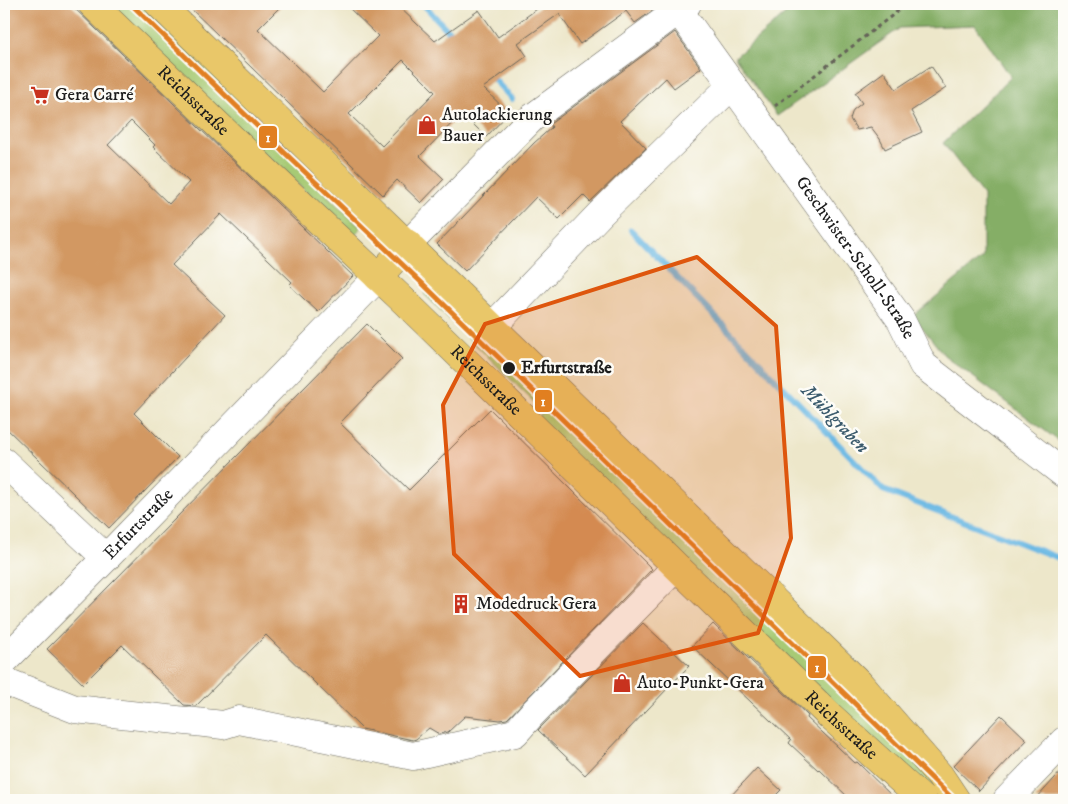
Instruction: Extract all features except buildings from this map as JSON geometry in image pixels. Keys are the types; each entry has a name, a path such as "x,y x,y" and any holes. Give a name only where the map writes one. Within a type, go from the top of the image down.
{"main road":[{"name":"Reichsstraße","path":"92,4 378,277 830,716 923,800"},
{"name":"Reichsstraße","path":"159,4 493,326 859,684 940,776 956,800"},
{"path":"378,277 408,244"}],"street":[{"path":"408,244 532,118 680,6"},
{"name":"Geschwister-Scholl-Straße","path":"680,6 732,85 902,320 923,365 1064,474"},
{"path":"493,326 600,214 732,85"},
{"name":"Erfurtstraße","path":"4,661 378,277"},
{"path":"4,462 106,558"},
{"path":"4,681 74,709 223,726 239,720 414,756 516,733 532,714 676,567"},
{"path":"1007,800 1064,741"}],"path":[{"path":"758,120 907,4"}],"highlighted area":[{"path":"697,257 776,326 791,538 758,633 580,676 454,554 443,405 485,324"}],"green space":[{"path":"101,4 147,4 249,103 240,111 361,228 354,236"},
{"path":"797,4 1064,4 1064,445 944,355 913,316 983,257 983,195 943,143 1011,77 975,25 900,28 777,116 735,57"},
{"path":"431,286 551,391 537,405 424,294"},
{"path":"558,397 837,667 949,800 930,800 534,421"}],"waterway":[{"name":"Mühlgraben","path":"423,4 453,36"},
{"name":"Mühlgraben","path":"489,74 512,99"},
{"name":"Mühlgraben","path":"631,230 883,490 1064,560"}],"transit line":[{"name":"1","path":"131,4 423,284 954,800"}],"place":[{"name":"Gera Carré","path":"40,95"},
{"name":"Autolackierung Bauer","path":"427,125"},
{"name":"Erfurtstraße","path":"509,368"},
{"name":"Modedruck Gera","path":"461,604"},
{"name":"Auto-Punkt-Gera","path":"622,683"}]}
